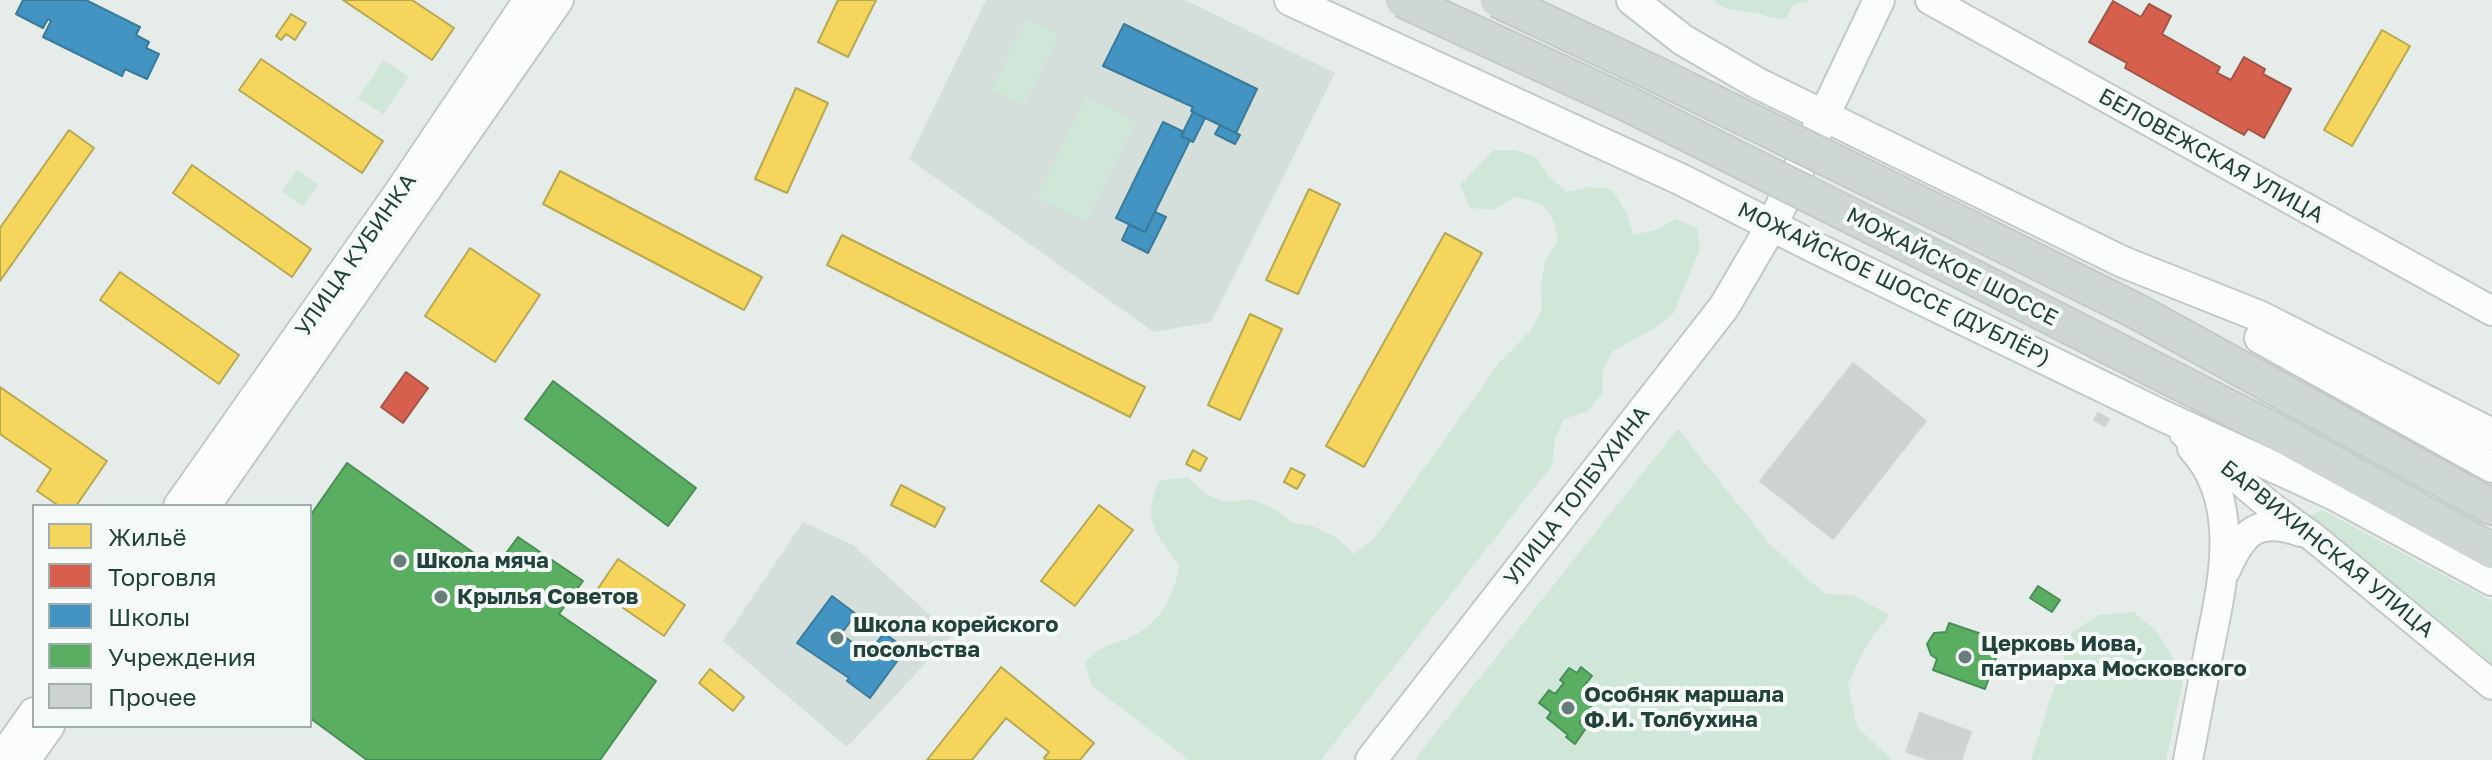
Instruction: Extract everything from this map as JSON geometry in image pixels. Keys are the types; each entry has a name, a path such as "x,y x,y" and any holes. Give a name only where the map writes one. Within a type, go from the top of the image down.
{"main road":[{"name":"УЛИЦА КУБИНКА","path":"180,504 400,192 529,0"},
{"name":"МОЖАЙСКОЕ ШОССЕ (ДУБЛЁР)","path":"1290,0 1682,180 2161,415 2335,495 2492,580"},
{"name":"МОЖАЙСКОЕ ШОССЕ","path":"1403,0 1628,104 1947,264 2267,427 2492,551"},
{"name":"МОЖАЙСКОЕ ШОССЕ","path":"1498,0 2136,311 2492,507"},
{"path":"1632,0 1683,40 1757,83 2123,262 2492,467"},
{"name":"УЛИЦА ТОЛБУХИНА","path":"1371,760 1724,307 1772,225 1879,0"},
{"path":"2123,262 2259,316 2492,434"},
{"path":"1,760 32,716"}],"street":[{"path":"207,504 559,0"},
{"name":"БЕЛОВЕЖСКАЯ УЛИЦА","path":"1930,0 2492,311"},
{"path":"2161,415 2200,457 2214,486 2225,542 2224,575 2188,760"},
{"name":"БАРВИХИНСКАЯ УЛИЦА","path":"2161,415 2492,685"},
{"path":"2224,575 2239,544 2255,529 2265,525 2287,527 2313,537"},
{"path":"26,760 49,728"}],"shaded area":[{"path":"986,0 1185,0 1335,73 1211,322 1154,332 909,159"},
{"name":"Школа корейского посольства","path":"803,522 853,545 952,635 847,747 723,641"}],"green space":[{"path":"1713,0 1812,0 1796,4 1787,17 1777,18 1726,8"},
{"path":"1026,19 1059,35 1024,105 992,89"},
{"path":"384,60 409,77 383,114 358,98"},
{"path":"1086,97 1136,121 1087,222 1037,198"},
{"path":"1494,150 1515,150 1536,157 1549,176 1566,192 1588,187 1611,189 1627,213 1633,235 1655,230 1676,219 1697,228 1700,249 1673,314 1655,328 1613,351 1603,370 1602,393 1588,411 1564,419 1555,439 1552,465 1321,760 1189,760 1091,685 1085,662 1101,649 1127,639 1148,626 1169,599 1179,566 1154,526 1151,507 1159,481 1188,477 1205,494 1226,502 1251,499 1275,509 1293,523 1315,527 1337,538 1354,554 1374,539 1499,363 1531,330 1542,309 1541,285 1545,260 1558,240 1550,214 1541,205 1515,197 1493,210 1470,208 1460,185"},
{"path":"297,170 318,184 303,206 282,192"},
{"path":"1678,429 1769,543 1806,578 1826,594 1853,595 1889,615 1866,646 1848,683 1857,727 1892,760 1414,760"},
{"path":"2322,510 2492,601 2492,664 2310,515"},
{"path":"2133,612 2156,630 2184,676 2166,760 2031,760 2072,632 2099,615"}],"building: Жильё":[{"path":"343,0 412,0 454,28 432,60"},
{"path":"838,0 876,0 848,57 818,42"},
{"path":"291,14 306,23 295,40 286,34 281,40 276,36"},
{"path":"2382,30 2410,46 2352,146 2324,130"},
{"path":"261,59 383,141 362,173 239,90"},
{"path":"796,88 828,103 787,193 755,179"},
{"path":"69,130 94,148 0,281 0,228"},
{"path":"192,165 311,249 292,277 173,193"},
{"path":"560,171 762,277 744,310 543,204"},
{"path":"1309,189 1340,204 1298,294 1266,280"},
{"path":"1445,233 1482,253 1364,467 1326,446"},
{"path":"842,235 1145,387 1130,417 827,265"},
{"path":"470,248 540,295 495,362 425,316"},
{"path":"120,272 239,355 219,384 100,300"},
{"path":"1250,314 1282,329 1240,420 1208,405"},
{"path":"0,387 107,461 77,504 56,504 37,491 51,469 0,434"},
{"path":"1193,450 1207,458 1200,471 1186,464"},
{"path":"1291,468 1305,475 1297,489 1284,482"},
{"path":"901,485 945,508 935,527 891,505"},
{"path":"1099,505 1133,530 1075,606 1041,581"},
{"path":"618,559 685,605 664,636 597,590"},
{"path":"1001,667 1094,743 1080,760 1046,760 1044,758 1049,752 1006,718 972,760 927,760"},
{"path":"710,669 744,697 733,711 699,683"}],"building: Торговля":[{"path":"2113,1 2141,17 2149,4 2171,16 2162,34 2220,67 2217,73 2231,80 2244,57 2265,69 2263,74 2291,89 2264,138 2248,129 2244,135 2125,68 2127,63 2089,42"},
{"path":"406,372 428,388 403,423 381,407"}],"building: Школы":[{"path":"23,0 86,0 140,27 136,35 149,42 146,48 159,54 147,79 125,69 122,76 43,37 51,21 48,19 43,28 16,14"},
{"path":"1124,24 1257,89 1236,133 1191,111 1193,107 1103,66"},
{"path":"1193,112 1205,118 1193,142 1181,136"},
{"path":"1163,122 1184,132 1181,136 1190,140 1145,232 1116,218"},
{"path":"1220,125 1240,135 1235,144 1215,134"},
{"path":"1155,212 1166,217 1148,253 1122,240 1129,225 1145,232"},
{"path":"832,596 856,614 841,634 868,654 884,633 906,649 870,698 847,681 849,678 797,643"}],"building: Учреждения":[{"path":"553,381 696,488 668,526 525,419"},
{"name":"Крылья Советов","path":"347,463 495,568 518,537 583,581 559,614 656,681 600,760 367,760 312,719 312,513"},
{"path":"2038,586 2060,600 2052,612 2030,598"},
{"name":"Церковь Иова, патриарха Московского","path":"1949,623 2002,641 1985,689 1933,670 1937,659 1931,655 1927,644 1934,633 1946,632"},
{"name":"Особняк маршала Ф.И. Толбухина","path":"1581,667 1592,676 1584,686 1598,697 1579,723 1586,728 1575,744 1547,718 1551,712 1539,703 1549,690 1555,694 1564,683 1560,680 1569,668 1577,673"}],"building: Прочее":[{"path":"1853,363 1926,421 1833,539 1760,481"},
{"path":"2098,413 2109,419 2105,426 2094,420"},
{"path":"1920,713 1971,732 1961,760 1930,760 1906,752"}],"place":[{"name":"Школа мяча","path":"400,561"},
{"name":"Крылья Советов","path":"441,597"},
{"name":"Школа корейского посольства","path":"837,638"},
{"name":"Церковь Иова, патриарха Московского","path":"1965,657"},
{"name":"Особняк маршала Ф.И. Толбухина","path":"1568,708"}]}
